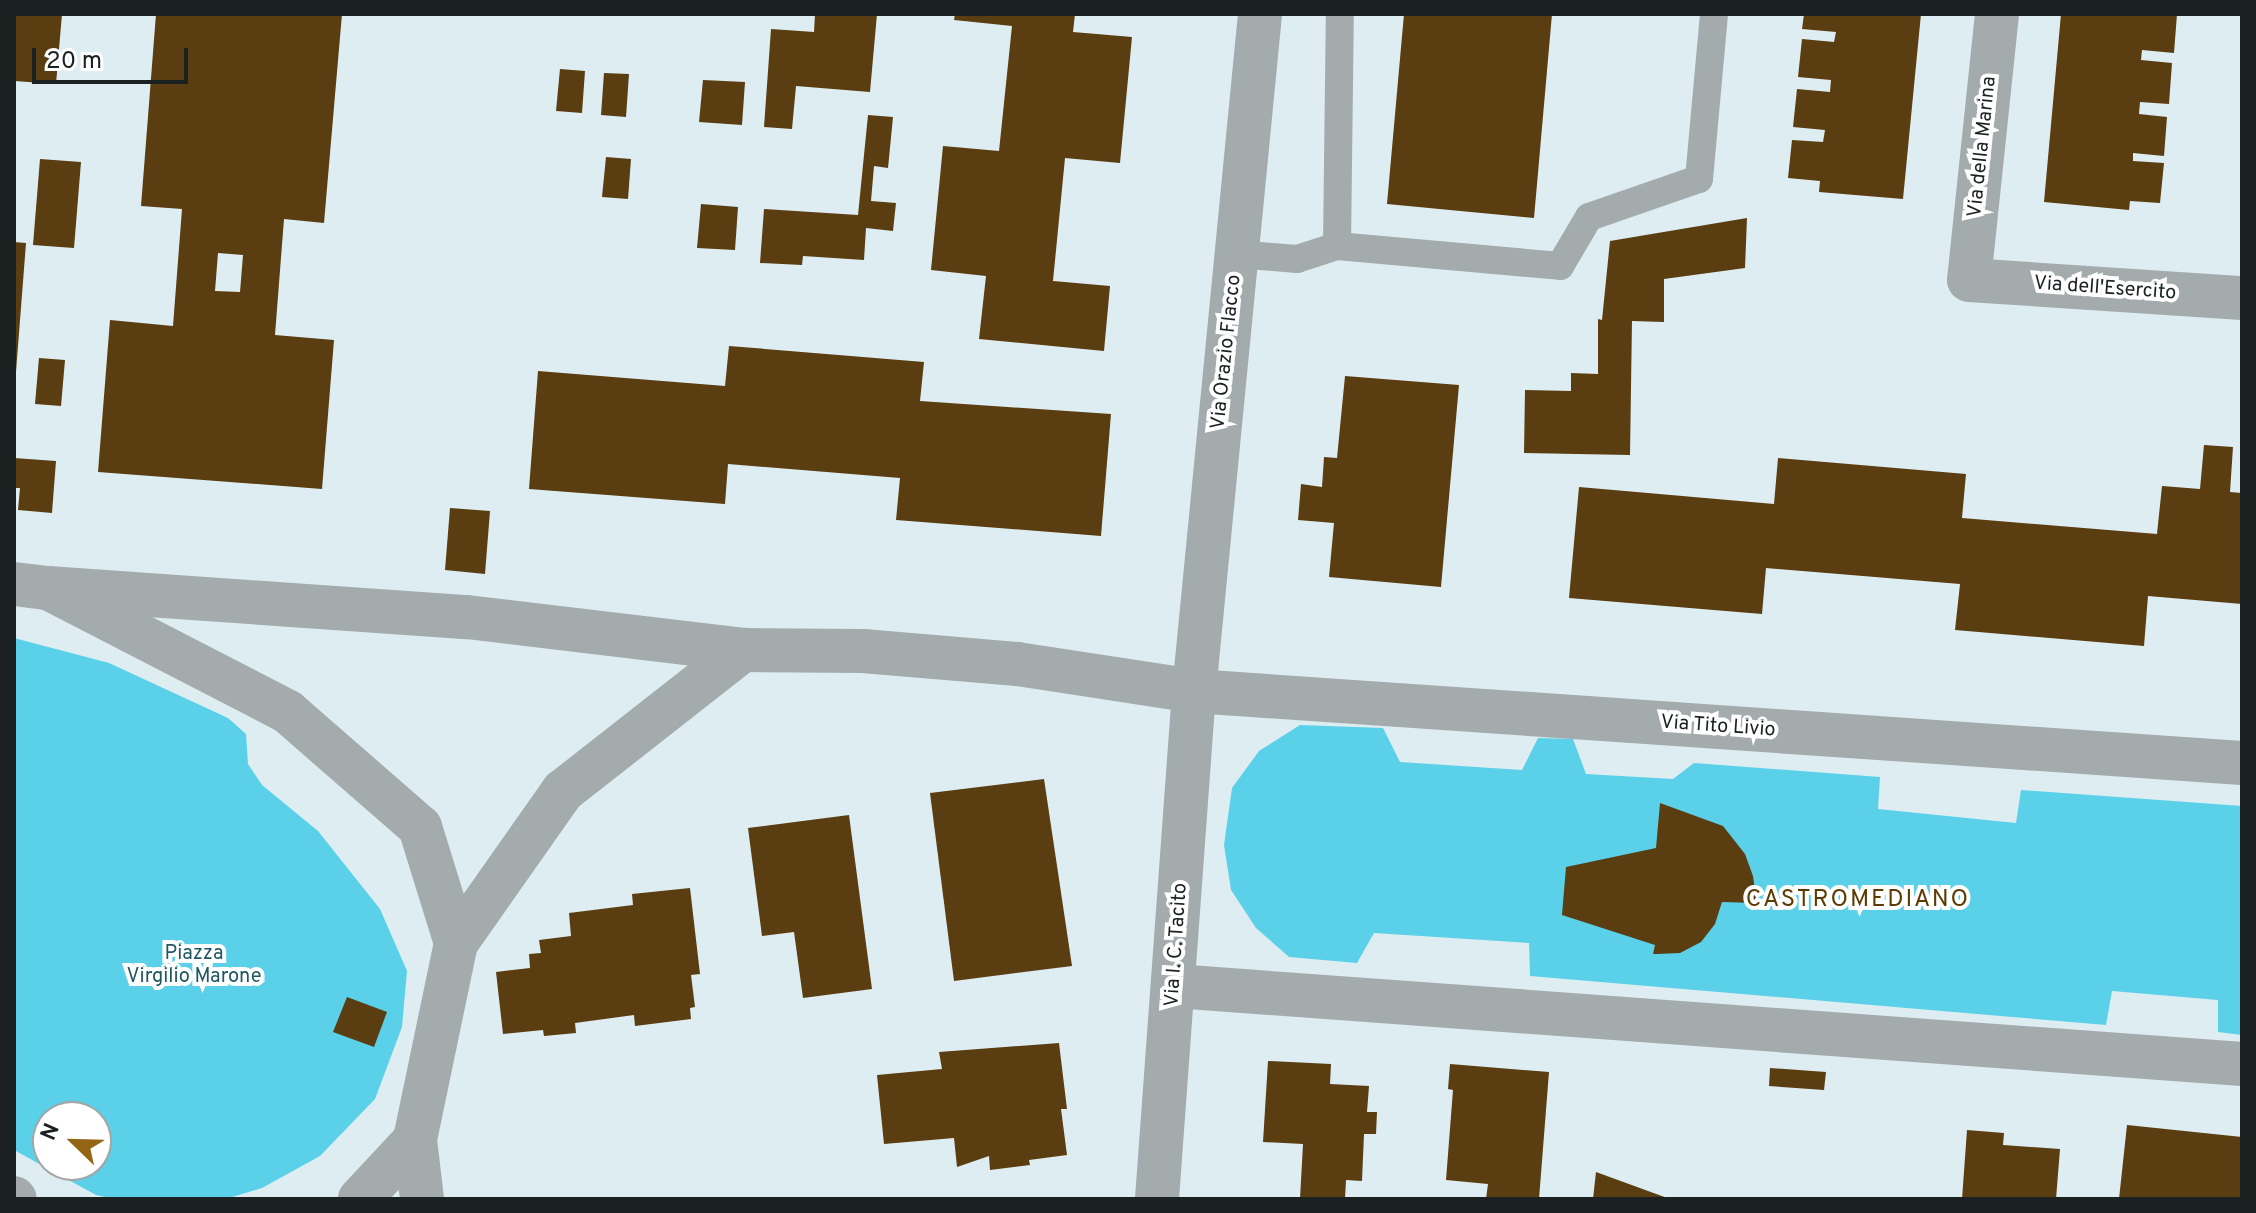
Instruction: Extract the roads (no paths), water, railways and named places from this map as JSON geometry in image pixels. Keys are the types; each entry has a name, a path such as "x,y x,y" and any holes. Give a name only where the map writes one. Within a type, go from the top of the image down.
{"street":[{"name":"Via Orazio Flacco","path":"1194,691 1260,14"},
{"name":"Via della Marina","path":"1969,280 1997,14"},
{"name":"Via dell'Esercito","path":"1969,280 2242,298"},
{"name":"Via Tito Livio","path":"31,586 467,617 743,650 863,651 1017,664 1194,691 2242,763"},
{"path":"31,586 288,712 420,827 456,943"},
{"path":"422,1199 415,1140 456,943 563,791 743,650"},
{"name":"Via I. C. Tacito","path":"1157,1199 1175,986 1194,691"},
{"path":"1175,986 2242,1064"},
{"path":"360,1199 415,1140"}],"lane":[{"path":"1337,246 1340,14"},
{"path":"1237,254 1297,259 1337,246 1560,266 1589,217 1699,179 1714,14"}],"district":[{"name":"CASTROMEDIANO","path":"1858,901"}],"park label":[{"name":"Piazza Virgilio Marone","path":"194,966"}]}
